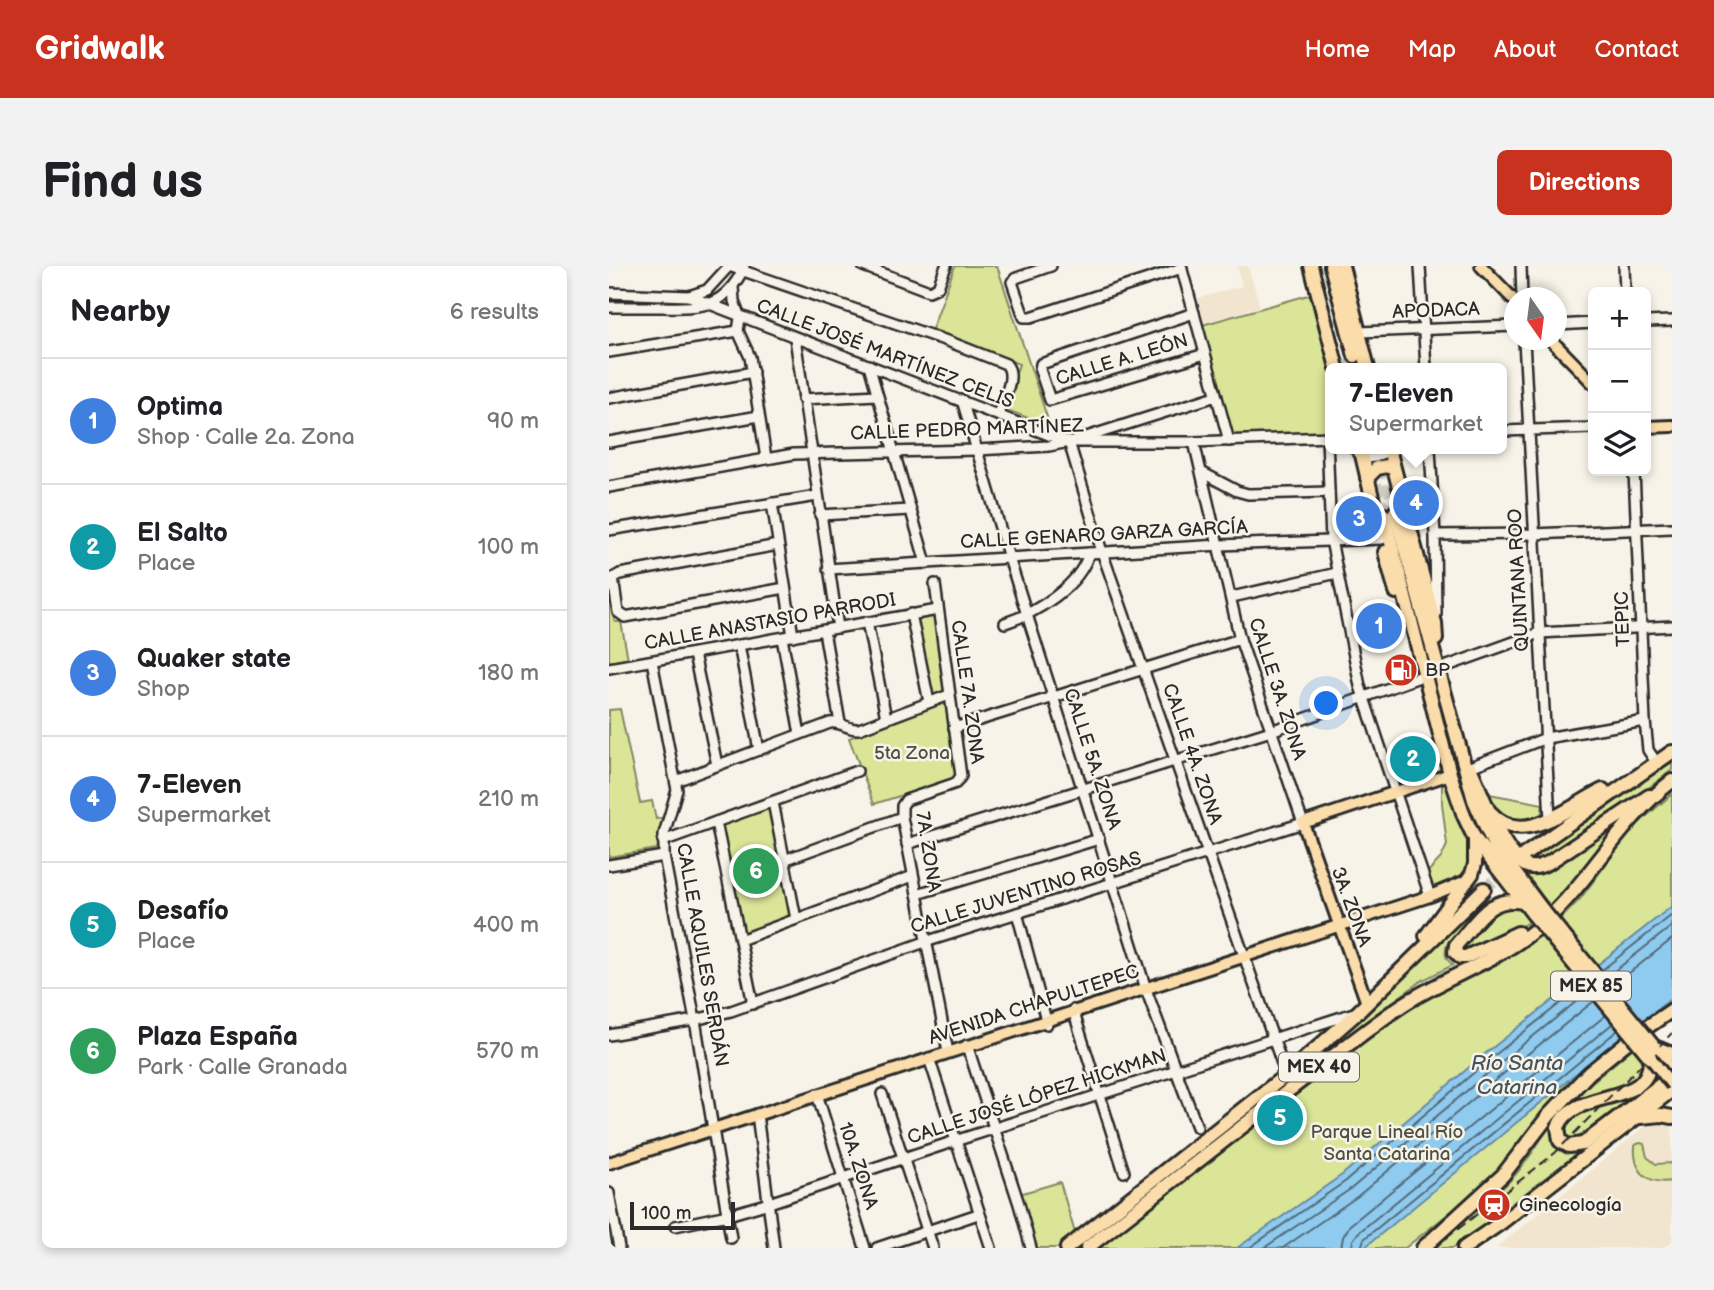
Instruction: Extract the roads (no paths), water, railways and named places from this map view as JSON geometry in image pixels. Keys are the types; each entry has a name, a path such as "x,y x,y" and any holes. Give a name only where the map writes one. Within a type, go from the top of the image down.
{"highway":[{"path":"1311,266 1345,362"},
{"path":"1318,266 1345,362"},
{"path":"1331,266 1345,362"},
{"path":"1342,266 1367,363"},
{"path":"1358,454 1367,478 1407,633 1421,657"},
{"path":"1390,454 1435,623 1435,653"},
{"path":"1367,478 1377,468 1393,465"},
{"name":"MEX 85","path":"1537,911 1523,902 1475,839 1464,816 1450,774 1425,675 1390,514 1435,653 1474,800 1489,835 1537,911 1652,1052"},
{"path":"1524,855 1672,751"},
{"path":"1461,757 1469,767 1498,832 1519,859 1528,866 1538,867 1552,860 1661,789"},
{"path":"1489,810 1502,822 1517,827 1531,827 1588,797 1630,780"},
{"name":"MEX 40","path":"1087,1248 1367,1030 1426,989 1517,943 1563,905 1622,832 1661,789 1672,781"},
{"path":"1402,967 1469,880 1475,864 1475,839"},
{"name":"MEX 40","path":"1067,1248 1286,1076 1357,1013 1484,889"},
{"path":"1523,902 1506,900 1490,908 1456,945 1457,955 1466,957 1504,941 1563,905"},
{"path":"1423,1248 1503,1175 1549,1115 1583,1079 1658,1019 1672,1013"},
{"path":"1672,1054 1652,1052 1648,1074 1640,1084 1569,1111 1561,1121 1559,1137 1569,1146 1583,1144 1672,1076"},
{"path":"1464,1248 1475,1243 1672,1088"},
{"path":"1636,1118 1661,1115 1672,1117"}],"main road":[{"path":"1481,266 1504,290"},
{"path":"1561,350 1588,378"},
{"path":"1651,427 1672,426"},
{"name":"CALLE JUVENTINO ROSAS","path":"1303,823 1450,774"},
{"name":"3A. ZONA","path":"1303,823 1367,1003"},
{"name":"AVENIDA CHAPULTEPEC","path":"609,1166 948,1052 1340,928 1469,880"},
{"path":"929,1060 967,1048"},
{"name":"MEX 85","path":"1652,1052 1672,1069"},
{"name":"MEX 85","path":"1652,1052 1672,1088"}],"street":[{"path":"609,293 689,296 708,290 729,266 743,268 1006,364 1011,376 998,414"},
{"path":"863,266 933,291 938,287 946,266"},
{"path":"1051,266 1016,278 1012,282 1024,317 1031,317 1182,267 1229,441"},
{"path":"1420,266 1426,363"},
{"path":"1521,266 1522,287"},
{"path":"1624,266 1625,287"},
{"path":"609,307 683,308 708,305 733,287 743,268"},
{"path":"733,287 734,301 740,318 738,331 747,348 753,372 766,458"},
{"name":"CALLE JOSÉ MARTÍNEZ CELIS","path":"689,296 740,318 1069,442"},
{"name":"CALLE A. LEÓN","path":"1194,313 1041,364 1041,370 1050,400 1205,354"},
{"path":"1651,322 1672,321"},
{"path":"1567,324 1588,323"},
{"name":"APODACA","path":"1359,332 1504,326"},
{"path":"609,352 738,331"},
{"path":"795,338 838,628"},
{"name":"QUINTANA ROO","path":"1525,350 1550,819"},
{"path":"869,365 926,563"},
{"path":"609,398 753,372"},
{"path":"803,399 877,395"},
{"path":"1069,442 1216,396"},
{"name":"CALLE 5A. ZONA","path":"962,400 1009,558 1146,990 1197,1127"},
{"path":"609,442 759,416"},
{"path":"1507,431 1588,428"},
{"name":"CALLE PEDRO MARTÍNEZ","path":"609,487 766,458 811,454 1022,448 1069,442 1194,442 1325,437"},
{"name":"CALLE 4A. ZONA","path":"1069,442 1102,552 1286,1076"},
{"name":"CALLE 3A. ZONA","path":"1194,442 1240,639 1303,823"},
{"path":"1329,454 1331,540 1363,698 1430,896"},
{"path":"1430,454 1435,535 1435,623"},
{"path":"1203,473 1248,494 1329,492"},
{"name":"TEPIC","path":"1634,476 1648,750 1656,762"},
{"path":"609,530 817,496"},
{"path":"772,503 793,636"},
{"path":"820,515 910,510"},
{"path":"1408,519 1434,515"},
{"path":"1435,535 1672,528"},
{"name":"CALLE GENARO GARZA GARCÍA","path":"828,569 1220,545 1382,539"},
{"path":"778,545 619,574 613,578 620,615 630,617 785,589"},
{"path":"1005,623 1027,614 1052,597 1081,572 1089,553"},
{"path":"1231,597 1337,573"},
{"name":"CALLE 7A. ZONA","path":"935,584 961,780"},
{"name":"CALLE ANASTASIO PARRODI","path":"609,668 938,610"},
{"path":"911,614 929,702"},
{"path":"867,622 886,718"},
{"path":"1439,669 1539,633 1672,626"},
{"path":"824,631 841,723"},
{"path":"782,638 800,734"},
{"path":"954,728 1240,639"},
{"path":"739,645 759,750"},
{"path":"694,654 717,765"},
{"name":"CALLE AQUILES SERDÁN","path":"652,661 676,781 676,797 663,841 664,856 695,1020 731,1238"},
{"path":"907,844 1271,731 1425,675"},
{"path":"676,781 830,723 841,723 854,729 949,695"},
{"path":"1469,767 1546,738 1646,721"},
{"path":"663,841 857,771"},
{"name":"7A. ZONA","path":"948,1052 925,942 902,806 909,798 961,780"},
{"path":"773,802 796,919"},
{"path":"784,860 902,817"},
{"path":"716,822 753,1004"},
{"name":"CALLE JUVENTINO ROSAS","path":"609,1035 695,1020 753,1004 925,942 1303,823"},
{"path":"917,894 1099,839"},
{"path":"609,865 664,856"},
{"path":"740,940 913,876"},
{"path":"1017,914 1046,1022"},
{"path":"1074,1013 1124,1172"},
{"name":"CALLE JOSÉ LÓPEZ HICKMAN","path":"675,1226 769,1203 1357,1013"},
{"path":"967,1048 1031,1248"},
{"path":"929,1060 991,1248"},
{"path":"882,1094 933,1248"},
{"name":"10A. ZONA","path":"817,1097 865,1248"},
{"path":"757,1116 773,1248"},
{"path":"609,1193 619,1248"},
{"path":"877,1248 978,1214"}],"water":[{"name":"Río Santa Catarina","path":"1672,906 1672,998 1364,1248 1237,1248 1342,1175 1486,1053"}],"tunnel":[{"path":"1368,454 1384,515"},
{"path":"1380,454 1395,512"},
{"path":"1484,889 1508,869"}],"railway":[{"path":"1434,1248 1555,1153 1672,1033"}],"place":[{"name":"7-Eleven","path":"1416,503"},
{"name":"Quaker state","path":"1359,519"},
{"name":"Optima","path":"1379,626"},
{"name":"BP","path":"1401,670"},
{"name":"El Salto","path":"1413,759"},
{"name":"Plaza España","path":"756,871"},
{"name":"Desafío","path":"1280,1118"},
{"name":"Ginecología","path":"1494,1205"}],"park label":[{"name":"5ta Zona","path":"912,753"},
{"name":"Parque Lineal Río Santa Catarina","path":"1387,1143"}]}
